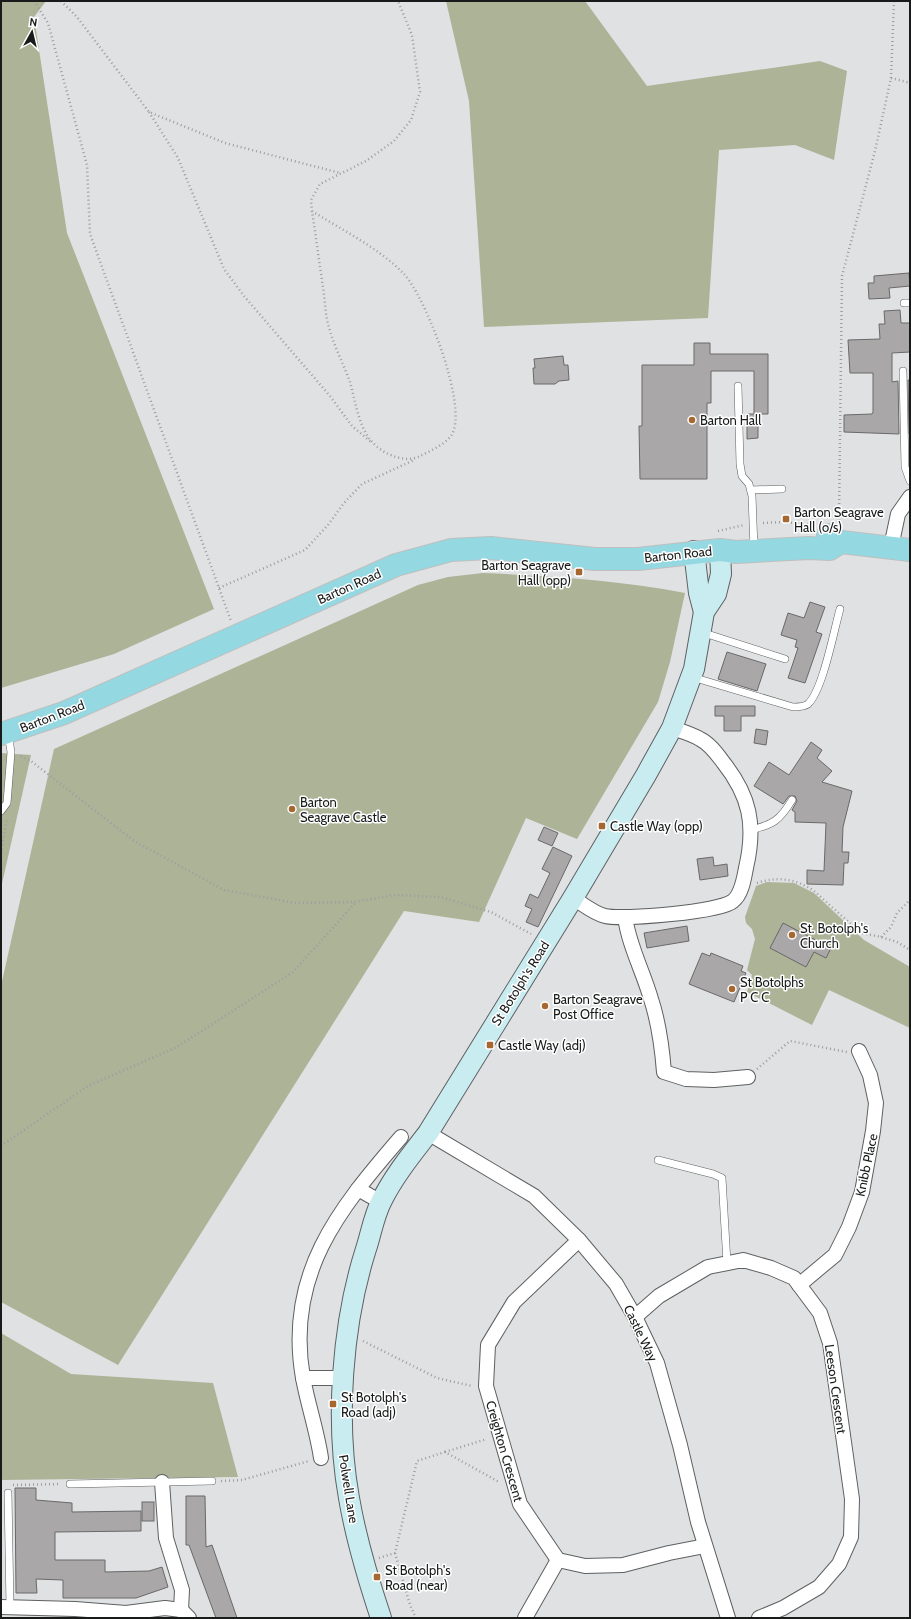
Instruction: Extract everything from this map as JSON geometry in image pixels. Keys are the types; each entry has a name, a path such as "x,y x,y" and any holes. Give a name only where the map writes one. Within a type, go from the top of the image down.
{"main road":[{"name":"Barton Road","path":"10,738 396,565 451,550 491,548 595,559 638,559 720,550 733,541 754,544 818,535 831,536 840,534 900,549"}],"street":[{"path":"900,549 898,514 910,497"},
{"name":"St Botolph's Road","path":"704,612 716,594 721,574 720,550"},
{"name":"St Botolph's Road","path":"346,1356 348,1333 360,1269 381,1202 400,1169 428,1133 573,898 672,728 692,677 704,612 699,593 694,552"},
{"path":"573,898 596,913 608,916 625,917 720,908 734,901 741,888 747,862 750,830 746,800 737,781 707,743 699,738 672,728"},
{"path":"625,917 628,935 652,999 660,1032 664,1072 686,1079 714,1080 748,1077"},
{"name":"Knibb Place","path":"799,1285 835,1255 849,1227 862,1192 873,1131 876,1103 870,1076 859,1051"},
{"name":"Castle Way","path":"428,1133 534,1196 579,1240 616,1284 635,1317 657,1363 705,1546 728,1618"},
{"path":"321,1458 303,1378 300,1345 302,1301 315,1260 338,1215 401,1138"},
{"path":"358,1189 381,1202"},
{"name":"Creighton Crescent","path":"558,1560 520,1504 499,1436 487,1390 488,1345 514,1302 579,1240"},
{"name":"Leeson Crescent","path":"635,1317 659,1296 708,1267 743,1260 772,1268 794,1278 820,1313 830,1343 852,1499 851,1537 839,1564 819,1587 783,1608 759,1618"},
{"name":"Polwell Lane","path":"346,1356 343,1378 343,1450 348,1498 364,1564 381,1618"},
{"path":"303,1378 343,1378"},
{"path":"5,1607 75,1614 126,1613 165,1608 185,1614 182,1590 166,1538 162,1482"},
{"path":"525,1618 558,1560 585,1566 623,1565 669,1553 705,1546"}],"lane":[{"path":"902,371 905,467 910,481"},
{"path":"738,386 740,464 742,476 749,484 751,490 754,544"},
{"path":"751,490 782,489"},
{"path":"692,677 793,707 808,704 819,687 840,609"},
{"path":"701,632 785,659"},
{"path":"1,812 7,803 12,752 10,738"},
{"path":"750,830 765,827 778,819 792,800"},
{"path":"658,1160 722,1178 727,1263"},
{"path":"70,1484 212,1481"},
{"path":"5,1607 8,1493"}],"path":[{"path":"34,1 48,23 87,165 90,234 233,628"},
{"path":"61,1 77,16 149,112 178,158 224,269 244,296 330,396 352,426 372,443 394,457 414,460"},
{"path":"372,443 362,423 350,382 328,324 311,200 320,184 366,161 394,141 411,120 420,92 412,35 398,1"},
{"path":"840,534 842,276 875,151 891,78 894,1"},
{"path":"891,78 910,83"},
{"path":"149,112 225,143 341,174"},
{"path":"219,588 305,550 344,503 362,484 414,460 436,448 452,435 455,418 454,391 442,352 418,293 404,274 366,244 312,211"},
{"path":"10,738 21,756 31,761 134,841 224,890 295,903 355,902 394,895 440,897 491,912 545,942"},
{"path":"1,853 7,825 7,803"},
{"path":"741,888 765,880 781,878 793,880 814,891 861,933 897,942 910,950"},
{"path":"881,937 891,927 897,913 910,900"},
{"path":"1,1146 88,1086 177,1047 293,972 355,902"},
{"path":"748,1077 790,1041 846,1052 859,1051"},
{"path":"348,1333 437,1378 487,1390"},
{"path":"416,1618 410,1605 395,1553 417,1461 499,1436"},
{"path":"445,1452 516,1490"},
{"path":"212,1481 242,1480 321,1458"},
{"path":"5,1485 70,1484"},
{"path":"364,1564 395,1553"}],"green space":[{"path":"1,1 46,1 34,17 67,233 214,609 114,654 1,688"},
{"path":"446,1 585,1 647,86 820,61 847,71 834,160 795,145 719,150 708,318 484,327 469,101"},
{"path":"483,573 559,577 610,582 685,593 670,662 658,702 577,839 526,818 479,922 404,911 118,1365 1,1302 1,986 54,749 418,585 448,577"},
{"path":"1,753 31,755 1,888"},
{"path":"767,882 794,883 814,893 864,940 910,967 910,1028 829,990 812,1025 747,992 752,975 747,970 755,939 752,929 746,923 745,917 756,886"},
{"path":"1,1333 71,1374 213,1383 238,1477 1,1480"}],"building":[{"path":"909,273 910,286 889,288 890,298 869,299 868,283 874,283 874,276"},
{"path":"900,310 901,323 910,323 910,352 892,353 892,382 898,381 899,434 844,432 844,415 872,414 873,412 873,373 850,373 848,340 880,339 879,324 885,324 884,311"},
{"name":"Barton Hall","path":"694,343 710,343 710,354 768,354 768,414 758,414 758,438 747,439 747,414 754,414 754,371 711,371 711,403 707,403 707,479 640,479 639,426 642,426 642,365 694,365"},
{"path":"563,356 564,365 568,365 569,380 559,381 555,384 534,384 534,359"},
{"path":"908,380 910,380 910,434 909,434"},
{"path":"810,602 825,607 816,632 822,634 805,683 788,678 798,648 795,647 797,640 781,635 788,613 804,618"},
{"path":"727,652 766,664 757,691 718,679"},
{"path":"715,706 755,706 755,716 741,716 741,731 724,731 724,716 715,716"},
{"path":"756,729 768,731 766,745 754,743"},
{"path":"811,742 822,750 817,758 832,771 822,782 852,791 843,827 842,852 849,852 848,863 844,863 843,885 807,884 807,870 824,871 826,823 795,822 795,812 792,810 797,801 795,796 789,796 783,804 754,786 769,762 789,775"},
{"path":"544,827 558,833 552,846 538,840"},
{"path":"553,847 572,856 538,927 526,922 532,909 525,906 530,894 538,898 550,873 542,869"},
{"path":"713,857 714,866 727,864 728,876 700,880 697,859"},
{"name":"St. Botolph's Church","path":"783,923 831,948 826,958 814,952 806,967 770,948"},
{"path":"687,926 689,941 647,948 644,933"},
{"path":"702,953 710,956 711,953 743,966 741,971 746,973 734,1002 689,984"},
{"path":"15,1488 36,1488 36,1500 72,1503 72,1512 141,1511 141,1531 55,1532 55,1560 105,1560 105,1572 149,1571 162,1567 168,1587 136,1598 63,1598 63,1580 36,1579 37,1593 16,1593"},
{"path":"186,1496 205,1496 206,1547 212,1545 237,1618 216,1618 189,1545 186,1545"},
{"path":"142,1502 154,1502 154,1521 142,1521"}],"place":[{"name":"Barton Hall","path":"692,420"},
{"name":"Barton Seagrave Hall (o/s)","path":"786,519"},
{"name":"Barton Seagrave Hall (opp)","path":"579,572"},
{"name":"Barton Seagrave Castle","path":"292,809"},
{"name":"Castle Way (opp)","path":"602,826"},
{"name":"St. Botolph's Church","path":"792,935"},
{"name":"St Botolphs P C C","path":"732,989"},
{"name":"Barton Seagrave Post Office","path":"545,1006"},
{"name":"Castle Way (adj)","path":"490,1045"},
{"name":"St Botolph's Road (adj)","path":"333,1404"},
{"name":"St Botolph's Road (near)","path":"377,1577"}]}
